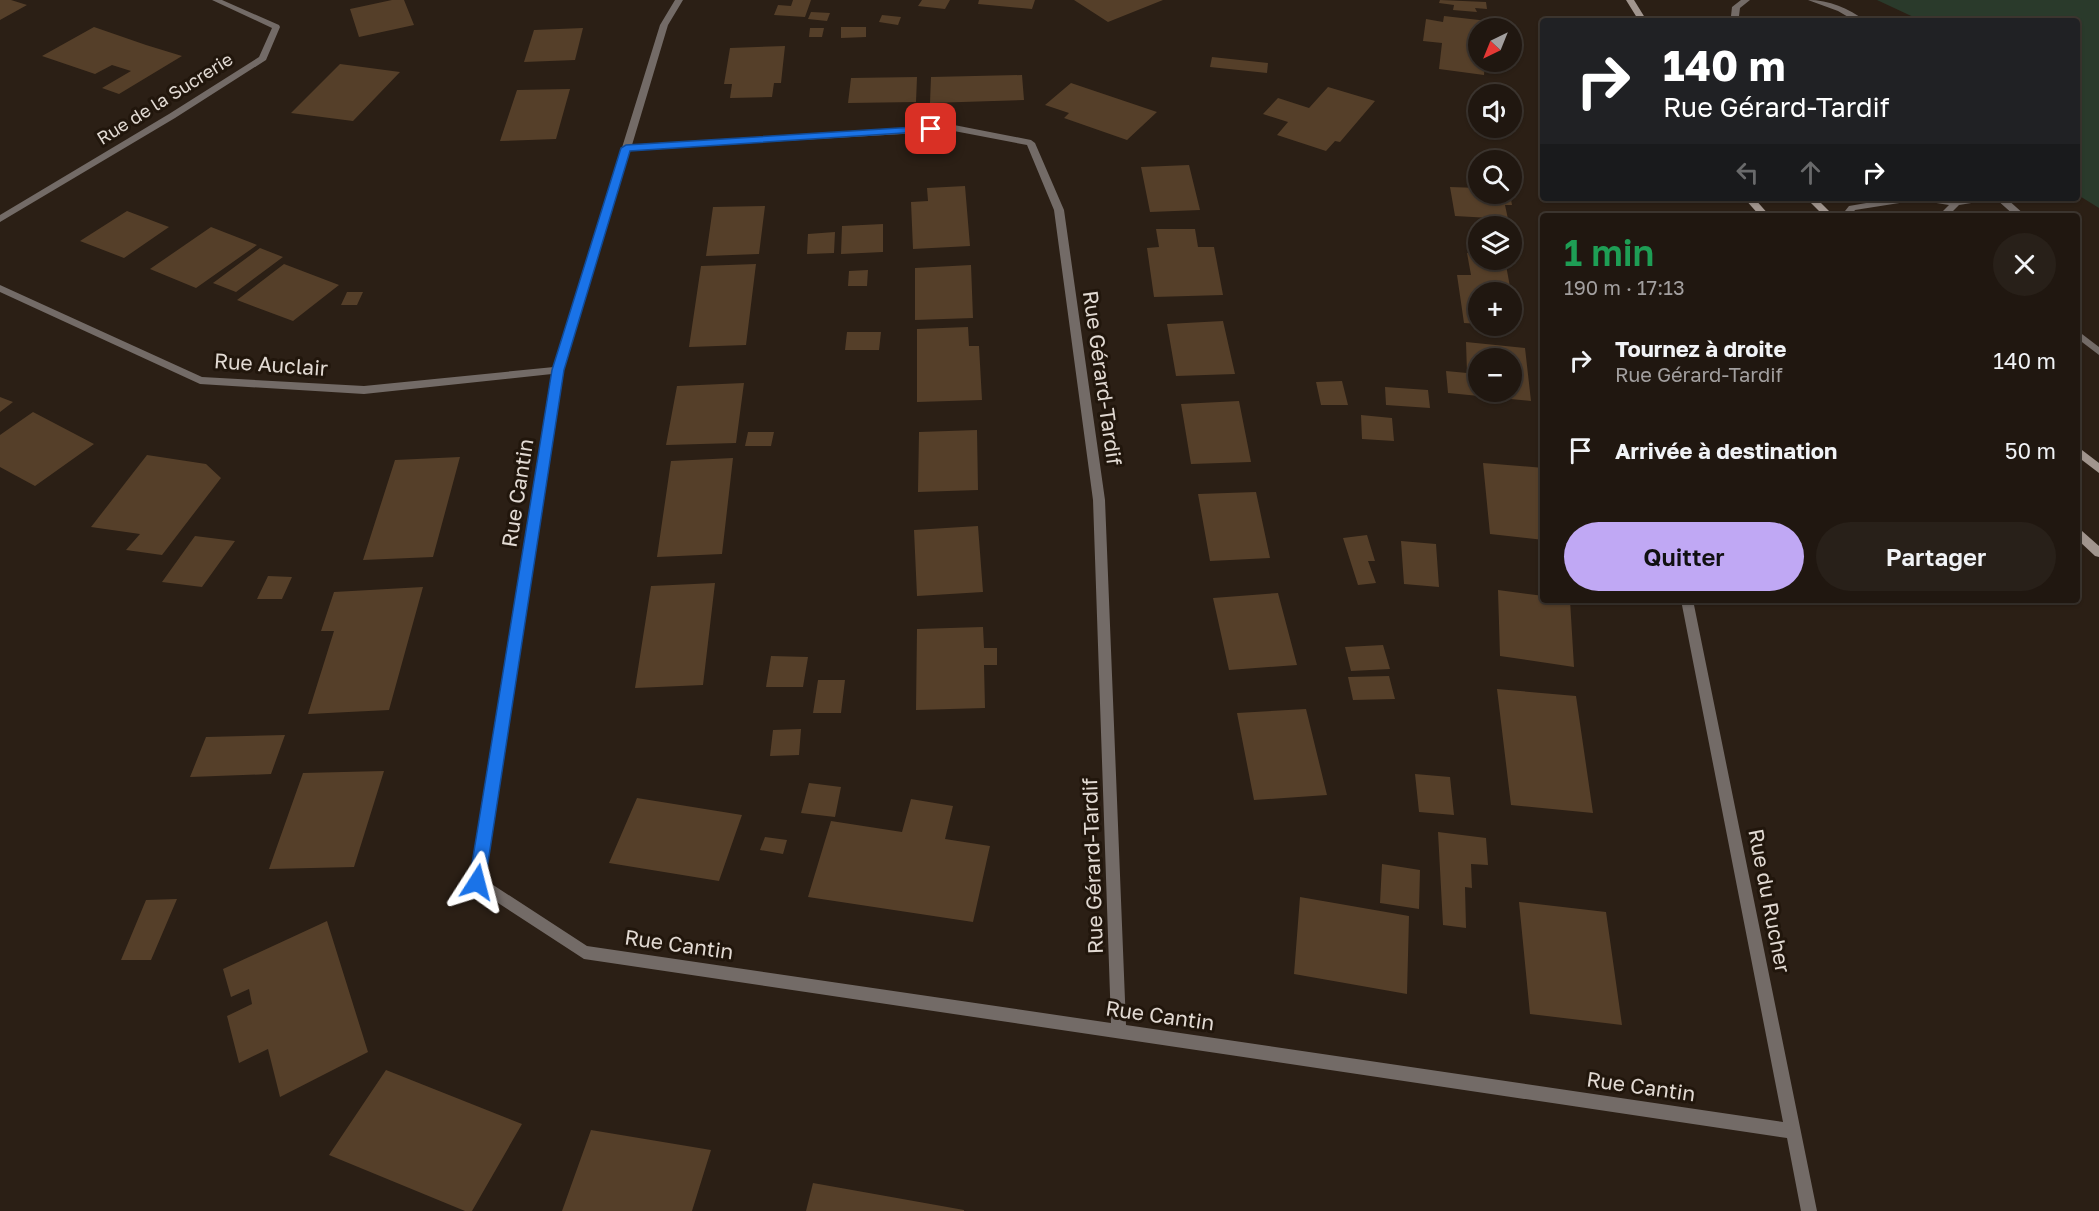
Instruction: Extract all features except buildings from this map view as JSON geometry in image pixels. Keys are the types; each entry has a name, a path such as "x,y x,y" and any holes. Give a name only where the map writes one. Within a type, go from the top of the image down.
{"main road":[{"path":"1630,0 1641,18"},
{"path":"1752,201 1762,213"},
{"path":"1814,201 1826,213"},
{"path":"2080,453 2099,469"},
{"path":"2080,536 2099,553"}],"street":[{"name":"Rue de la Sucrerie","path":"0,219 263,58 276,27 216,0"},
{"name":"Rue Cantin","path":"679,0 664,26 558,370 477,882 584,952 1793,1131"},
{"path":"1736,18 1736,7 1746,0"},
{"path":"1812,0 1841,9 1856,18"},
{"name":"Rue Gérard-Tardif","path":"626,148 954,128 1030,142 1059,210 1099,500 1119,1031"},
{"path":"1848,213 1852,208 1894,201"},
{"path":"1943,201 1956,203 1970,201"},
{"path":"2004,201 2018,213"},
{"path":"1946,213 1956,203"},
{"name":"Rue Auclair","path":"0,288 200,380 364,390 558,370"},
{"path":"2080,336 2099,352"},
{"name":"Rue du Rucher","path":"1688,603 1809,1211"}],"green space":[{"path":"1877,0 2099,0 2099,208 2080,196 2080,18 1916,18"}],"route":[{"path":"477,882 558,370 626,148 931,129"}]}
